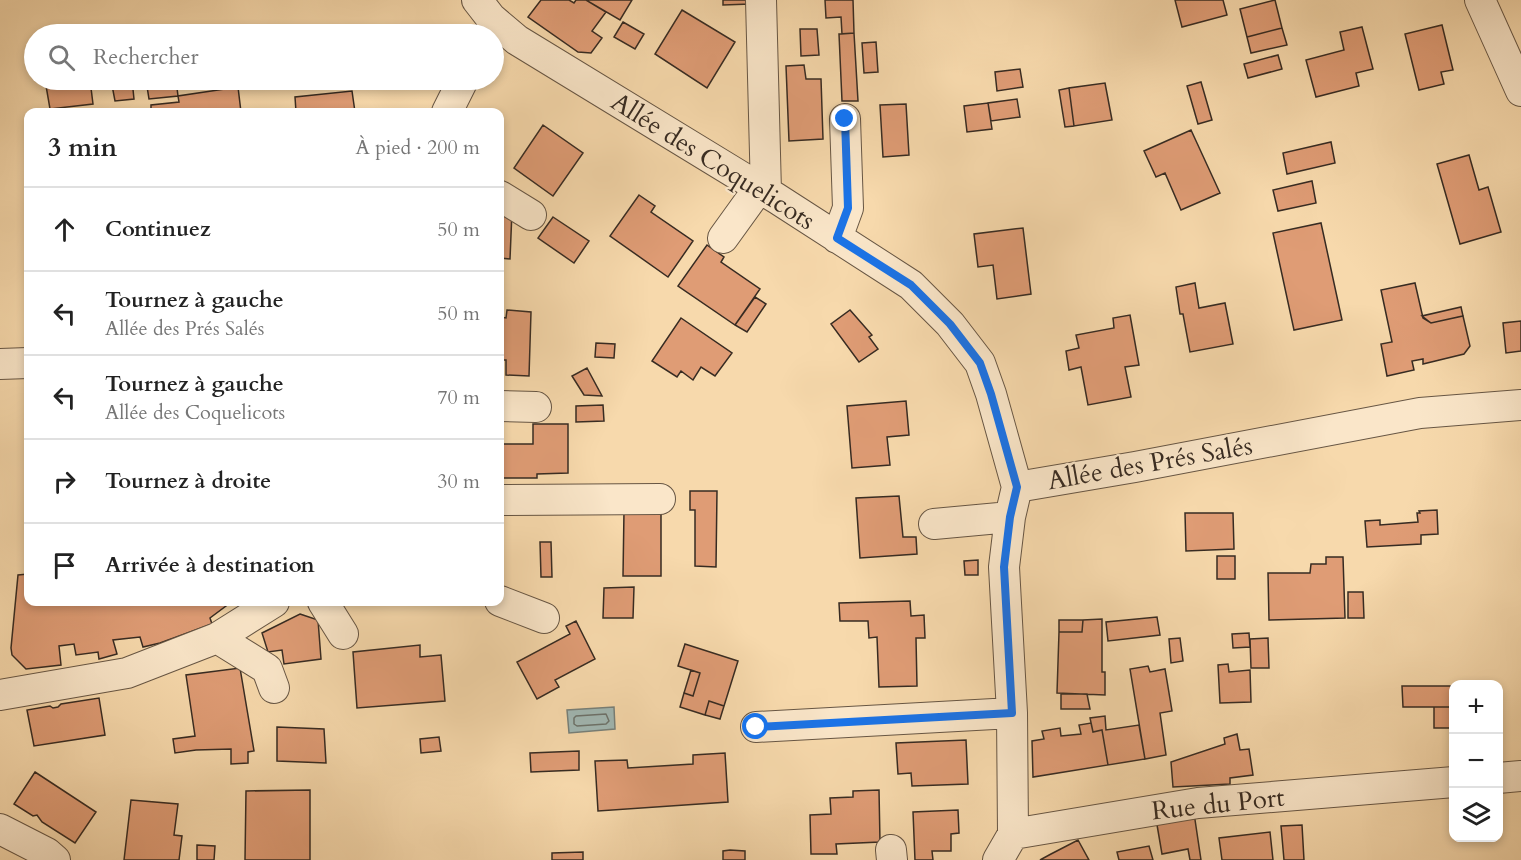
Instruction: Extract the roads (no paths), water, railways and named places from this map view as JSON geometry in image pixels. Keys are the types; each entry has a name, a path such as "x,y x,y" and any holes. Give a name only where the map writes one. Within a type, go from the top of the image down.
{"street":[{"path":"723,238 762,190 761,0"},
{"path":"1480,0 1521,92"},
{"name":"Allée des Coquelicots","path":"487,13 499,24"},
{"name":"Allée des Coquelicots","path":"504,28 517,40 762,190 911,285 950,324 980,363 1017,487"},
{"path":"449,108 458,90"},
{"path":"837,238 848,208 845,119"},
{"path":"504,198 531,215"},
{"path":"0,364 24,363"},
{"name":"Allée des Prés Salés","path":"1013,834 1012,713 1004,567 1010,517 1017,487 1420,413 1521,405"},
{"path":"504,406 536,407"},
{"path":"504,500 660,499"},
{"path":"934,524 1010,517"},
{"path":"504,603 544,618"},
{"path":"0,695 127,674 217,638 268,606"},
{"path":"326,606 343,634"},
{"path":"217,638 267,669 274,688"},
{"path":"756,727 1012,713"},
{"path":"1503,778 1521,776"},
{"name":"Rue du Port","path":"1013,834 1198,803 1449,782"},
{"path":"0,829 47,853 55,860"},
{"path":"998,860 1013,834"}],"water":[{"path":"614,707 615,729 569,733 567,710"}]}
